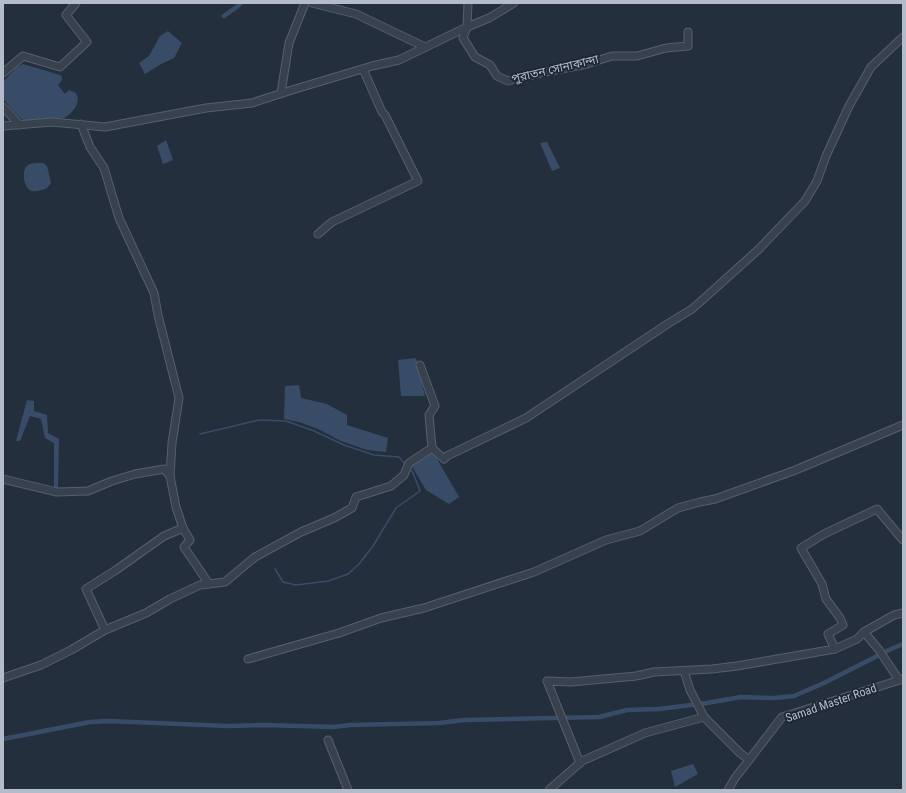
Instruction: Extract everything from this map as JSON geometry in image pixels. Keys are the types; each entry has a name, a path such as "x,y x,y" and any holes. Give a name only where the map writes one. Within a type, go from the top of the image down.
{"street":[{"path":"3,73 23,56 60,67 87,42 66,15 76,3"},
{"path":"281,93 289,43 305,3"},
{"path":"312,3 356,14 425,47"},
{"name":"পুরাতন সোনাকান্দা","path":"468,3 467,27 462,38 475,57 490,65 497,76 508,81 586,64 612,56 637,56 666,48 688,46 688,32"},
{"path":"3,126 52,122 105,127 206,108 252,103 363,69 399,60 489,18 514,3"},
{"path":"420,365 435,406 429,414 432,448 444,459 447,456 526,418 669,322 692,309 759,249 805,201 817,181 826,156 849,106 871,67 903,37"},
{"path":"318,234 332,222 418,180 385,115 382,112 363,69"},
{"path":"3,107 20,125"},
{"path":"81,124 90,147 104,168 120,218 154,293 158,315 179,398 172,443 170,476 182,528 190,540 184,547 209,584"},
{"path":"248,659 339,633 381,618 424,608 534,572 606,540 640,531 678,508 700,502 715,500 793,471 903,424"},
{"path":"3,678 41,665 106,630 146,613 170,599 200,585 225,582 255,557 300,532 334,518 352,508 356,497 391,486 404,475 409,463 432,448"},
{"path":"3,479 57,492 88,491 112,481 135,474 164,469 170,476"},
{"path":"835,650 828,634 843,625 840,618 826,599 822,584 801,548 824,534 876,509 903,540"},
{"path":"106,630 86,589 164,536 182,528"},
{"path":"580,763 547,681 571,682 636,676 654,672 737,666 835,650 857,639 864,632 894,615 903,613"},
{"path":"864,632 901,680"},
{"path":"684,671 690,690 703,715 740,753 749,760"},
{"name":"Samad Master Road","path":"728,790 734,778 782,717 901,680"},
{"path":"549,790 582,760 645,733 703,715"},
{"path":"328,740 348,790"}],"water":[{"path":"168,31 182,43 174,58 145,74 139,63 149,56 160,36"},
{"path":"23,64 60,75 62,77 62,80 58,85 65,94 69,90 76,93 78,97 77,104 70,114 63,118 52,118 32,122 23,120 17,114 3,99 3,82 17,67"},
{"path":"166,140 173,160 163,164 157,146"},
{"path":"547,142 560,168 552,171 540,143"},
{"path":"33,163 43,163 47,166 51,183 45,189 37,191 29,190 24,180 25,168"},
{"path":"416,358 425,396 401,396 398,360"},
{"path":"299,385 301,398 327,404 347,415 347,425 388,438 386,452 367,450 341,441 318,429 299,422 284,419 285,386"},
{"path":"27,400 34,401 34,411 47,415 48,433 59,439 58,488 54,487 54,443 45,438 41,419 30,416 20,441 16,441"},
{"path":"433,452 459,497 449,504 426,490 411,465"},
{"path":"693,764 698,774 675,787 671,771"}],"waterway":[{"path":"224,16 241,3"},
{"path":"200,434 259,420 286,421 314,431 344,445 374,455 399,457 406,465"},
{"path":"275,569 283,582 296,585 328,581 348,574 359,564 373,546 396,508 420,491 410,469"},
{"path":"3,739 90,722 108,721 228,726 265,725 333,727 350,725 439,723 464,720 599,717 627,710 659,709 741,697 774,698 794,696 903,644"}]}
